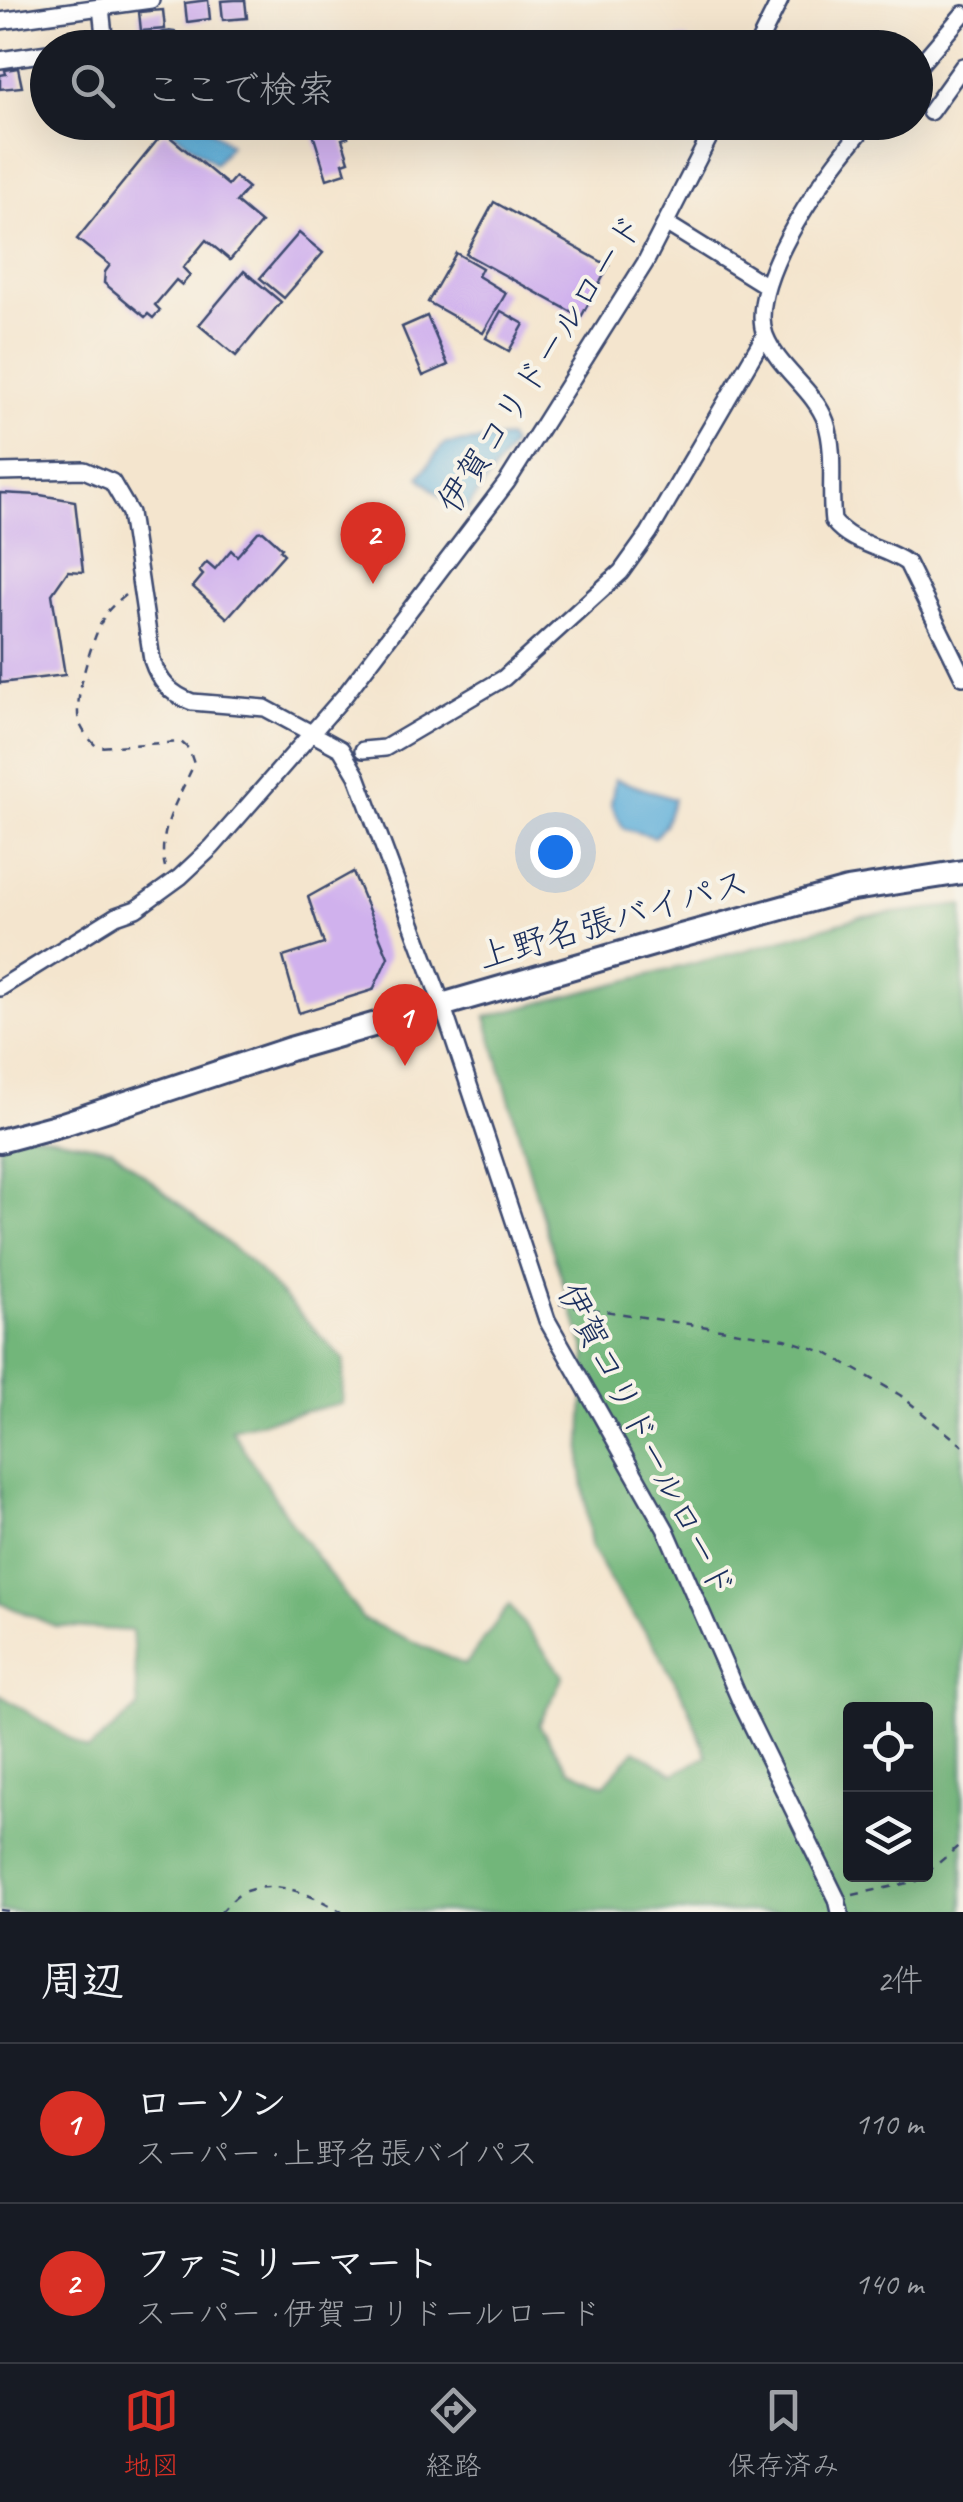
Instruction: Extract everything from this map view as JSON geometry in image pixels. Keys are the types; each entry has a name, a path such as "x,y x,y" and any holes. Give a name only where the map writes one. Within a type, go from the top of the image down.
{"highway":[{"name":"上野名張バイパス","path":"0,1141 290,1049 847,890 963,872"}],"street":[{"path":"0,21 152,0"},
{"path":"765,30 780,0"},
{"path":"100,30 101,7"},
{"path":"933,49 963,14"},
{"path":"0,60 30,56"},
{"path":"933,108 963,66"},
{"name":"伊賀コリドールロード","path":"708,140 667,224 507,482 345,694 312,730 341,748 357,776 442,1004 547,1320 666,1530 742,1704 838,1905"},
{"path":"854,140 822,178 765,286 765,335 825,421 831,448 829,490 833,521 854,540 895,555 907,564 963,677"},
{"path":"667,224 765,286"},
{"path":"363,750 386,748 504,678 621,572 649,533 765,335"},
{"path":"0,472 84,470 112,482 130,512 152,660 162,683 192,702 265,708 312,730 212,847 172,882 136,909 116,916 0,988"}],"path":[{"path":"140,581 109,609 100,625 77,707 79,724 97,748 181,742 190,750 194,764 170,816 161,849 172,882"},
{"path":"540,1300 785,1339 828,1353 900,1395 963,1446"},
{"path":"933,1867 963,1842"},
{"path":"838,1905 914,1882"},
{"path":"221,1912 244,1891 284,1888 313,1896 342,1912"},
{"path":"0,1910 16,1912"}],"green space":[{"path":"963,905 963,1912 0,1912 0,1695 88,1750 138,1708 132,1631 55,1626 0,1603 0,1128 112,1149 250,1262 344,1360 342,1403 231,1429 290,1521 363,1619 465,1665 509,1605 563,1676 539,1725 568,1769 604,1785 635,1750 674,1774 707,1756 687,1703 591,1547 581,1464 586,1352 548,1237 486,1017 860,917"}],"water":[{"path":"184,140 224,140 230,145 215,164"},
{"path":"508,438 512,445 466,510 456,510 419,477 444,444"},
{"path":"615,779 674,799 665,825 655,837 624,829 611,805"}],"building":[{"path":"208,0 210,19 187,22 185,3"},
{"path":"245,0 247,18 223,20 221,1"},
{"path":"163,10 165,29 141,30 139,12"},
{"path":"18,68 22,87 0,89 0,75"},
{"path":"157,140 174,140 228,185 235,177 248,188 236,202 261,223 230,260 206,240 183,268 190,275 182,285 176,280 155,305 160,310 153,318 148,314 145,317 104,283 110,265 77,239"},
{"path":"315,140 342,140 349,161 343,163 346,173 327,179"},
{"path":"494,202 609,266 581,317 466,254"},
{"path":"299,233 323,253 284,298 260,278"},
{"path":"456,253 482,268 478,276 506,293 483,333 428,302"},
{"path":"244,271 281,302 236,356 199,325"},
{"path":"501,311 524,324 509,351 486,338"},
{"path":"427,316 448,365 423,376 402,327"},
{"path":"0,493 75,501 83,572 68,571 52,594 65,675 0,683"},
{"path":"263,531 284,554 227,618 193,587 203,575 199,571 207,562 215,569 231,550 237,556"},
{"path":"353,872 388,957 373,990 299,1013 283,957 324,944 308,897"}],"place":[{"name":"ファミリーマート","path":"373,584"},
{"name":"ローソン","path":"405,1066"}]}
